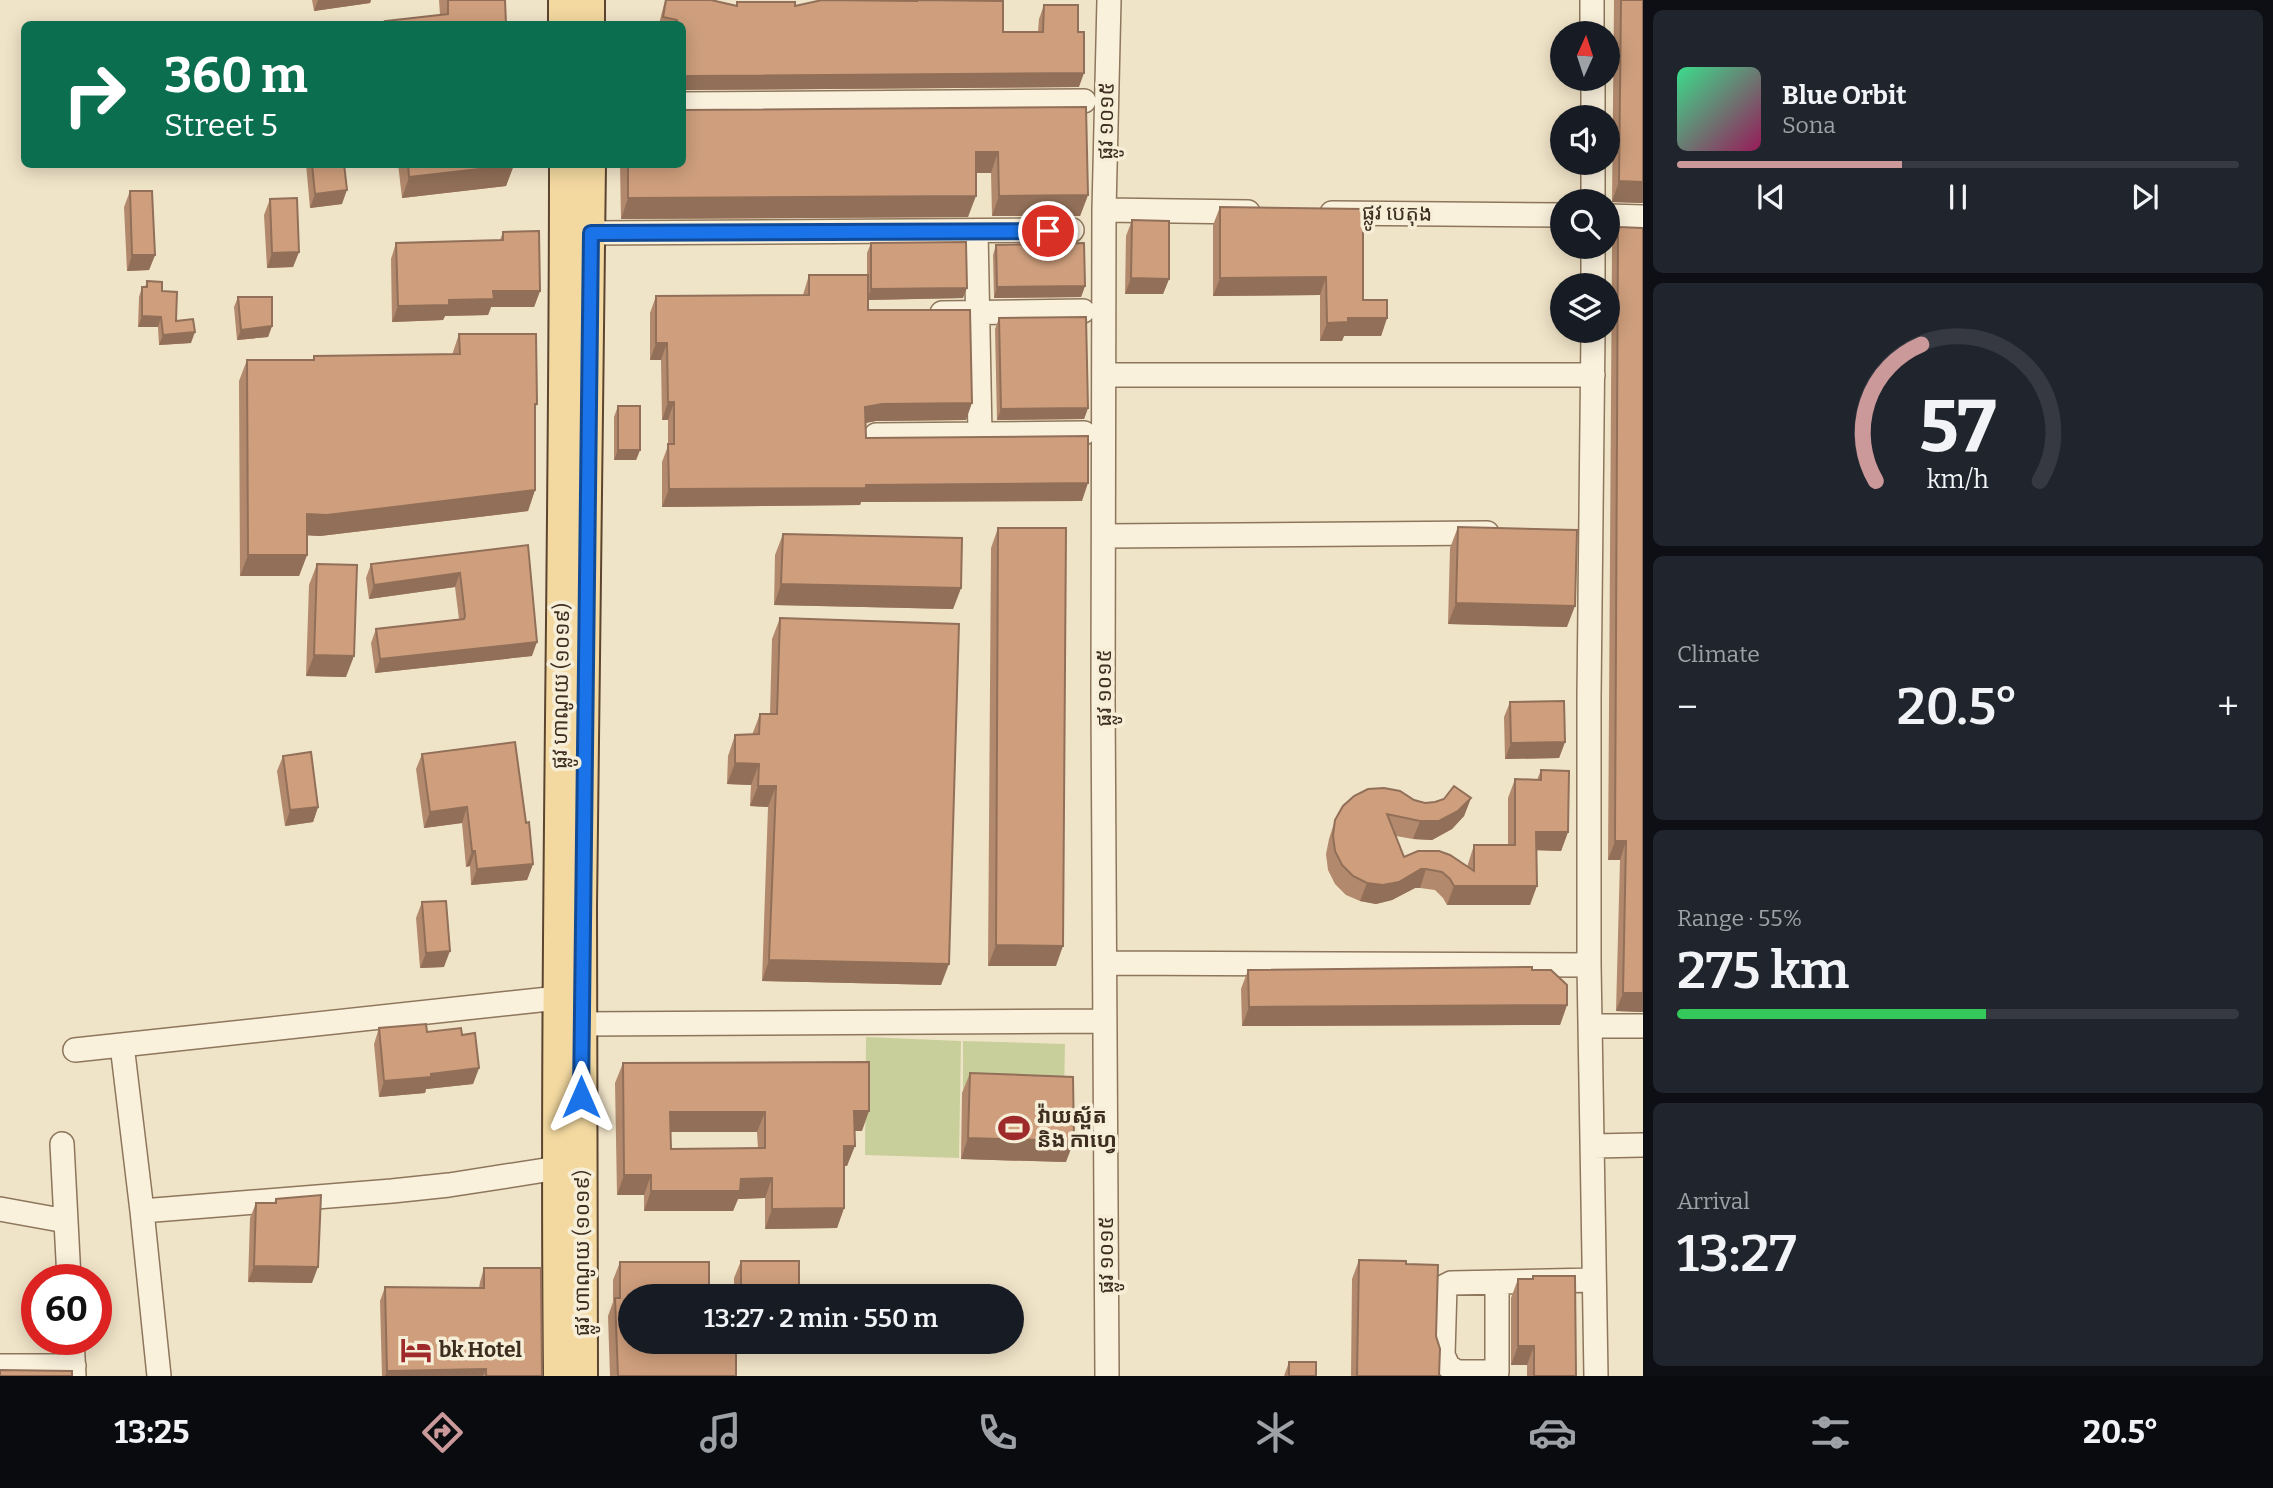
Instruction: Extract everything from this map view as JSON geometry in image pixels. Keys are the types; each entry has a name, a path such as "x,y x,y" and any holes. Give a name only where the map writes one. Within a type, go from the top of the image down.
{"main road":[{"path":"563,0 563,21"},
{"path":"590,0 590,21"},
{"name":"ផ្លូវ ហាណូយ (១០១៩)","path":"564,168 558,998 583,1376"},
{"name":"ផ្លូវ ហាណូយ (១០១៩)","path":"558,1376 570,1168 582,1024 591,168"}],"street":[{"name":"ផ្លូវ ១០១៥","path":"1107,1376 1103,698 1104,210 1109,0"},
{"path":"1592,0 1592,21"},
{"path":"686,104 1084,101"},
{"path":"1104,210 1271,212"},
{"name":"ផ្លូវ បេតុង","path":"1313,213 1550,215"},
{"path":"1620,216 1643,216"},
{"path":"591,233 1072,230"},
{"path":"976,231 980,434"},
{"path":"916,313 1083,311"},
{"path":"1593,343 1589,965 1596,1376"},
{"path":"1104,375 1593,375"},
{"path":"876,435 1084,433"},
{"path":"1563,532 1591,532"},
{"path":"1105,536 1507,533"},
{"path":"1105,963 1589,965"},
{"path":"75,1050 558,998"},
{"path":"582,1024 1105,1021"},
{"path":"1590,1026 1643,1026"},
{"path":"121,1045 159,1376"},
{"path":"62,1144 68,1264"},
{"path":"1593,1146 1643,1145"},
{"path":"142,1211 415,1188 570,1168"},
{"path":"0,1209 66,1221"},
{"path":"1497,1282 1497,1372 1448,1371 1443,1355 1446,1286 1459,1281 1594,1280"},
{"path":"0,1366 74,1371"}],"green space":[{"path":"866,1037 961,1041 959,1158 865,1155"},
{"path":"963,1041 1065,1044 1064,1096 963,1092"}],"building":[{"path":"448,0 505,0 506,21 385,21 448,14"},
{"path":"666,0 711,0 737,6 737,2 795,2 795,6 822,0 1003,1 1003,32 1043,32 1044,5 1078,5 1078,32 1084,32 1084,73 686,76 686,21 663,17"},
{"path":"1621,0 1643,0 1643,182 1619,181"},
{"path":"1086,107 1088,195 999,196 998,152 976,152 976,196 628,198 628,168 686,168 686,110"},
{"path":"312,168 344,168 347,190 315,194"},
{"path":"408,168 488,168 409,177"},
{"path":"130,191 152,191 155,255 132,255"},
{"path":"297,198 299,252 272,253 270,199"},
{"path":"1220,207 1363,209 1363,300 1387,300 1387,318 1348,318 1348,322 1327,323 1326,277 1220,278"},
{"path":"1132,220 1169,221 1169,279 1131,278"},
{"path":"1620,227 1643,228 1643,993 1623,993 1626,841 1615,841 1617,343 1620,343 1620,273 1618,273"},
{"path":"539,231 540,291 493,291 494,299 449,300 449,305 398,306 396,243 503,240 503,232"},
{"path":"966,242 967,288 871,289 871,243"},
{"path":"1084,243 1085,286 997,287 996,245"},
{"path":"809,275 868,275 868,310 970,310 972,403 882,404 865,407 866,438 1088,436 1088,483 669,489 668,444 674,444 674,402 668,402 667,343 656,343 656,296 809,295"},
{"path":"147,281 162,282 162,291 177,292 176,321 193,319 195,332 163,335 161,317 142,316 142,287 147,287"},
{"path":"238,297 272,297 272,326 241,330"},
{"path":"1086,317 1088,408 1001,409 999,318"},
{"path":"459,334 536,334 535,490 327,515 307,514 307,555 248,555 247,360 314,360 314,356 460,354"},
{"path":"618,406 640,406 640,450 618,450"},
{"path":"1458,527 1577,530 1575,606 1456,603"},
{"path":"998,528 1066,528 1063,946 996,945"},
{"path":"783,534 962,538 961,588 781,584"},
{"path":"528,545 537,642 380,659 376,629 464,619 465,616 460,573 374,585 371,564"},
{"path":"317,564 357,565 354,656 314,655"},
{"path":"780,618 959,624 949,964 769,960 776,786 758,786 759,764 735,763 735,735 759,734 760,714 777,714"},
{"path":"1564,701 1565,742 1511,743 1510,702"},
{"path":"515,742 526,823 529,822 533,864 477,869 467,807 430,812 422,754"},
{"path":"311,752 318,807 290,810 283,756"},
{"path":"1541,770 1569,771 1568,832 1536,832 1537,886 1454,886 1442,872 1426,869 1421,869 1399,882 1383,885 1367,883 1353,876 1342,865 1335,851 1335,820 1343,806 1354,796 1368,789 1384,788 1400,791 1414,800 1435,802 1444,799 1454,786 1471,798 1458,811 1439,821 1420,821 1387,814 1404,857 1418,851 1439,851 1474,871 1474,845 1515,845 1515,779 1541,780"},
{"path":"446,901 450,951 426,953 422,902"},
{"path":"1532,967 1532,970 1551,970 1567,985 1567,1005 1249,1007 1248,970"},
{"path":"426,1024 427,1032 461,1028 462,1035 475,1033 479,1068 431,1074 431,1077 384,1081 379,1028"},
{"path":"869,1062 869,1111 854,1111 855,1146 844,1146 844,1208 772,1209 772,1178 741,1179 740,1191 651,1191 651,1175 624,1175 623,1063","holes":["670,1112 765,1112 765,1148 671,1149"]},
{"name":"វ៉ាយស្ព័ត និង កាហ្វេ","path":"970,1073 1073,1077 1074,1141 968,1138"},
{"path":"321,1195 318,1267 254,1266 256,1203 276,1203 276,1199"},
{"path":"1359,1260 1438,1265 1436,1336 1440,1349 1439,1376 1357,1376"},
{"path":"741,1261 799,1261 799,1284 741,1284"},
{"path":"620,1262 709,1262 709,1284 620,1284"},
{"path":"484,1268 541,1268 542,1376 486,1376 486,1369 387,1371 385,1287 484,1288"},
{"path":"1533,1276 1575,1276 1576,1376 1534,1376 1534,1346 1518,1346 1518,1279 1533,1279"},
{"path":"615,1298 618,1298 618,1354 736,1354 736,1376 618,1376"},
{"path":"1289,1362 1316,1362 1316,1376 1289,1376"},
{"path":"0,1370 72,1371 72,1376 0,1376"}],"place":[{"name":"វ៉ាយស្ព័ត និង កាហ្វេ","path":"1014,1128"},
{"name":"bk Hotel","path":"416,1350"}],"route":[{"path":"581,1097 591,233 1048,231"}]}
